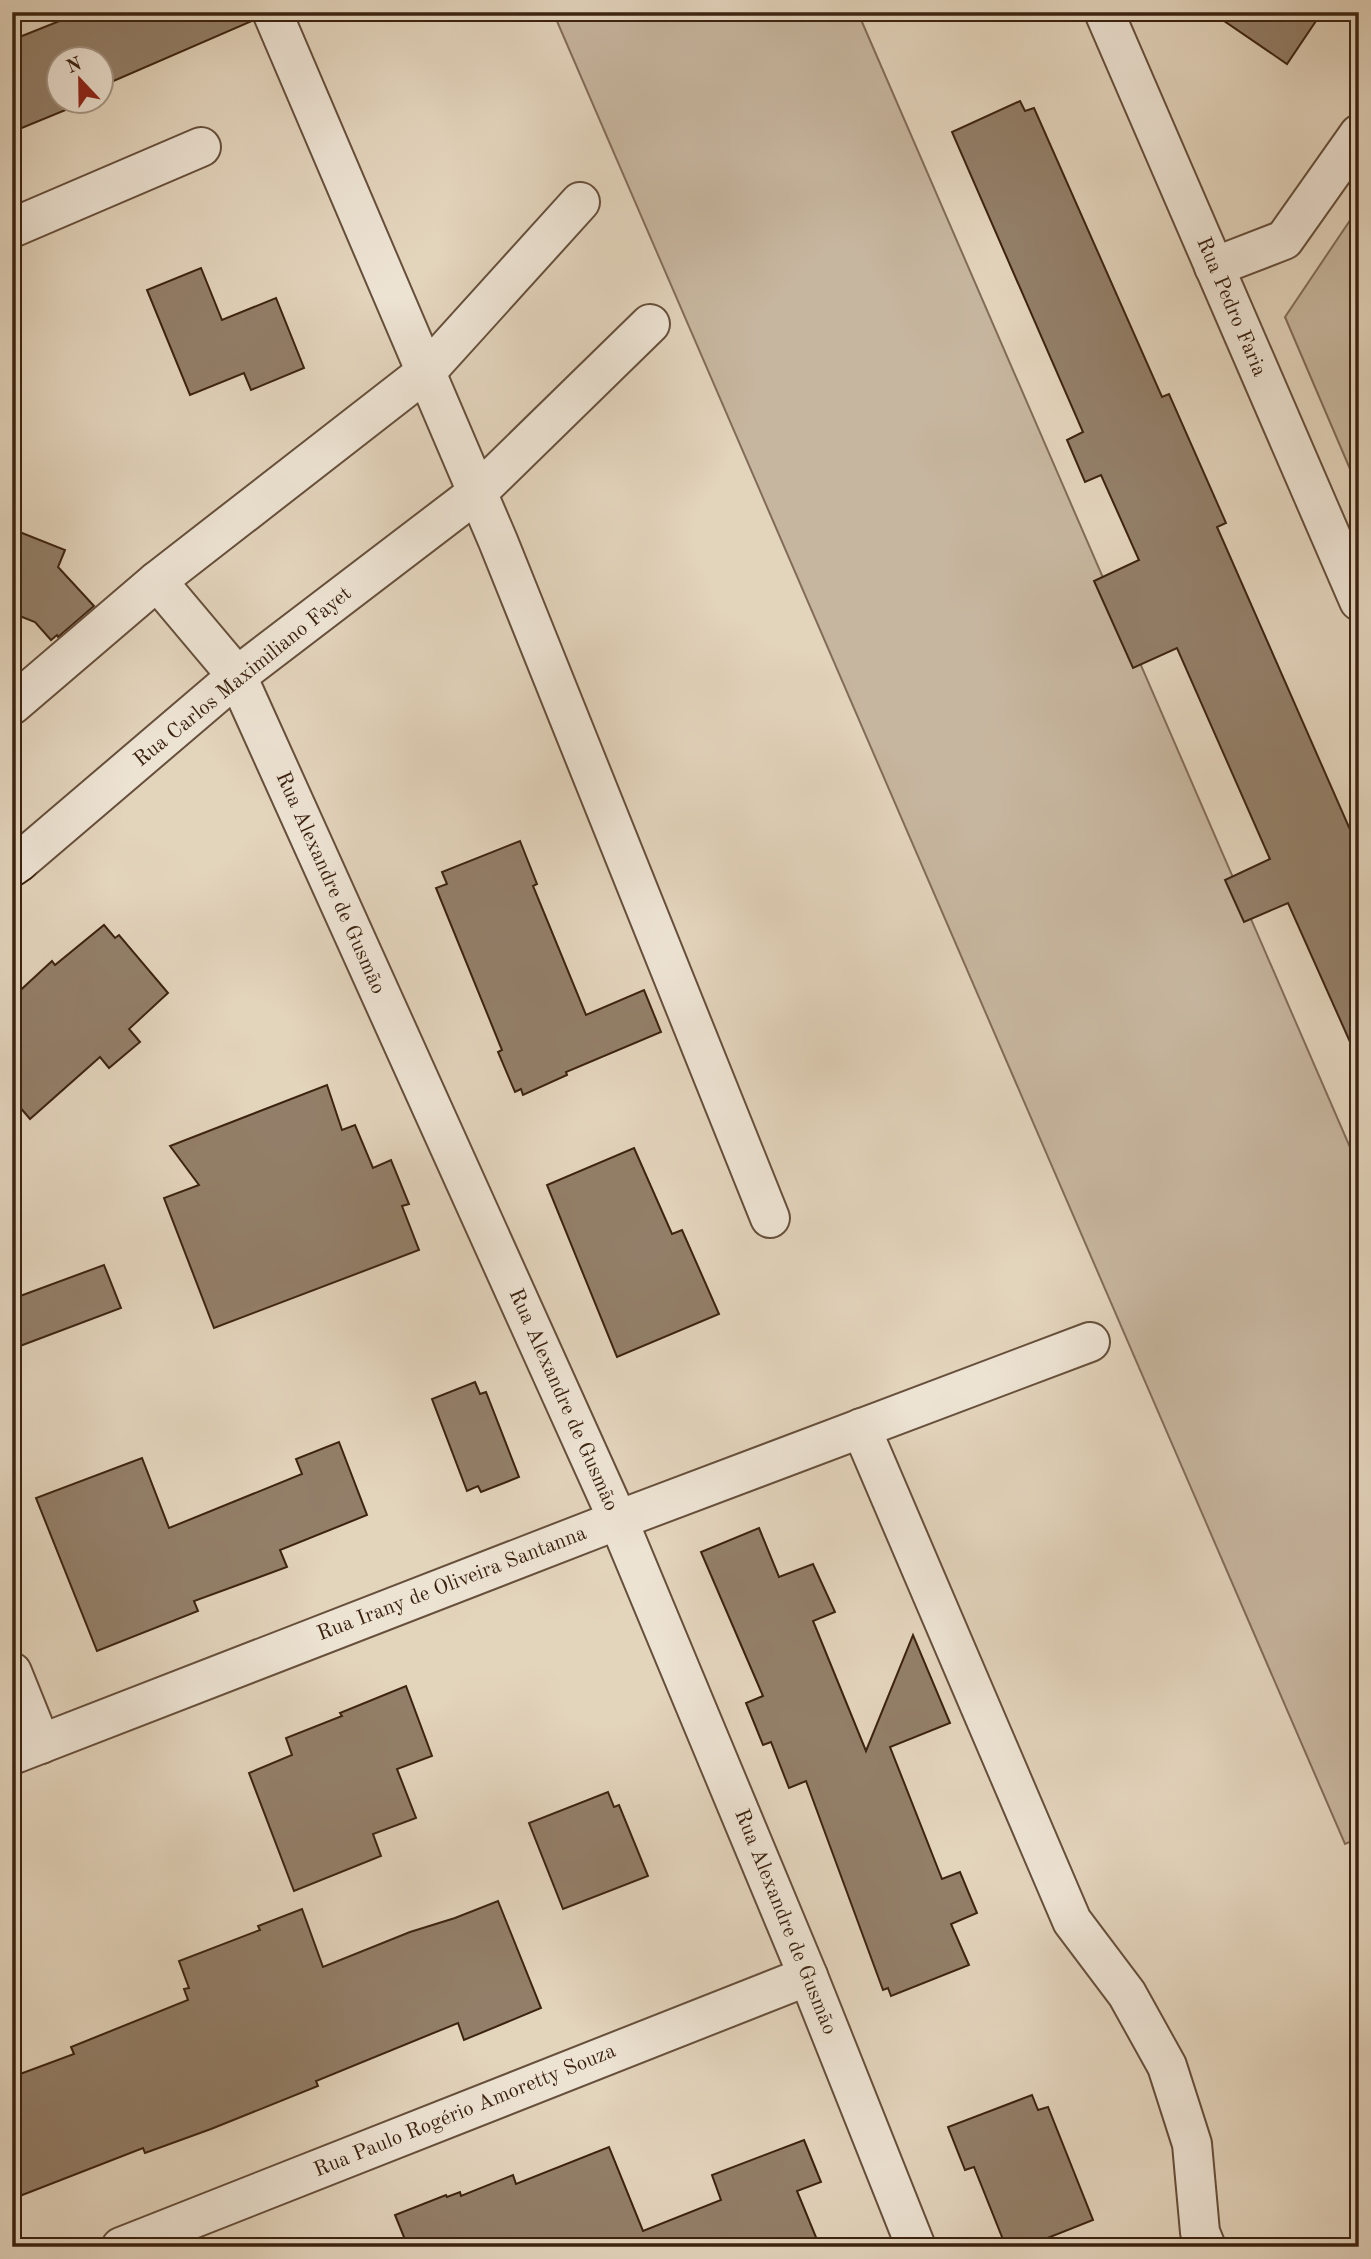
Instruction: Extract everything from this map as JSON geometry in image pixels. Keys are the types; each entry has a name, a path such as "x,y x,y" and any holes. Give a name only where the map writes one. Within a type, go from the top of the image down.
{"street":[{"path":"272,12 478,492 771,1218"},
{"name":"Rua Pedro Faria","path":"1104,12 1359,601"},
{"path":"1214,267 1284,240 1359,134"},
{"path":"12,228 201,147"},
{"path":"12,705 158,581 427,371 580,202"},
{"name":"Rua Carlos Maximiliano Fayet","path":"14,861 237,676 478,492 650,324"},
{"name":"Rua Alexandre de Gusmão","path":"158,581 237,676 618,1520 808,1976 916,2247"},
{"name":"Rua Irany de Oliveira Santanna","path":"27,1750 618,1520 1090,1342"},
{"path":"861,1429 1072,1921 1127,1994 1167,2066 1192,2144 1200,2232 1206,2247"},
{"path":"12,1672 27,1750"},
{"name":"Rua Paulo Rogério Amoretty Souza","path":"121,2247 808,1976"}],"shaded area":[{"path":"553,12 868,12 862,22 1359,1168 1359,1838 1345,1844"},
{"path":"1359,207 1359,490 1285,317"}],"building":[{"path":"82,12 251,12 252,21 116,80 116,46 46,46 46,116 51,116 12,132 12,40"},
{"path":"1211,12 1322,12 1287,64"},
{"path":"1020,101 1025,111 1034,108 1162,397 1169,394 1226,523 1217,527 1359,850 1359,1062 1288,903 1244,922 1225,880 1270,859 1177,648 1133,668 1094,581 1139,560 1101,475 1085,482 1067,440 1083,432 952,132"},
{"path":"201,268 222,320 276,298 304,368 251,390 244,373 190,395 147,290"},
{"path":"12,529 65,550 58,567 94,606 51,640 35,622 12,613"},
{"path":"520,841 537,884 533,886 586,1015 644,990 661,1032 566,1072 567,1075 523,1095 521,1089 515,1092 498,1052 502,1050 436,888 447,884 442,872"},
{"path":"104,925 115,938 119,935 168,993 129,1029 140,1042 109,1068 100,1057 30,1119 12,1098 12,998 52,961 55,965"},
{"path":"327,1085 342,1130 355,1125 373,1168 391,1160 409,1204 402,1206 419,1250 214,1328 164,1198 199,1185 170,1146"},
{"path":"634,1148 672,1234 682,1230 719,1314 617,1357 547,1185"},
{"path":"104,1265 121,1308 12,1349 12,1299"},
{"path":"475,1382 480,1394 486,1392 519,1477 481,1492 478,1486 467,1491 432,1399"},
{"path":"339,1442 367,1515 280,1550 287,1567 194,1601 198,1611 97,1651 36,1498 142,1458 169,1528 302,1474 296,1459"},
{"path":"759,1528 779,1577 813,1564 835,1612 813,1621 866,1751 913,1635 950,1723 890,1747 942,1879 960,1872 977,1913 951,1924 969,1965 891,1996 888,1988 883,1990 806,1781 789,1788 771,1742 763,1745 746,1703 763,1696 701,1552"},
{"path":"406,1686 432,1756 397,1769 416,1818 373,1834 381,1856 294,1891 249,1773 292,1755 286,1738"},
{"path":"608,1792 614,1807 619,1805 648,1876 563,1909 529,1823"},
{"path":"498,1901 541,2008 464,2040 458,2023 316,2081 318,2086 211,2129 145,2153 143,2148 12,2199 12,2077 74,2054 71,2047 188,2000 184,1989 189,1988 179,1961 260,1930 258,1926 302,1909 323,1967"},
{"path":"1032,2095 1038,2110 1048,2107 1093,2220 1025,2247 1006,2247 974,2167 965,2170 948,2127"},
{"path":"804,2140 821,2182 797,2191 820,2247 408,2247 395,2215 446,2195 447,2197 460,2192 461,2196 513,2175 516,2184 609,2147 643,2231 721,2200 712,2175"}]}
